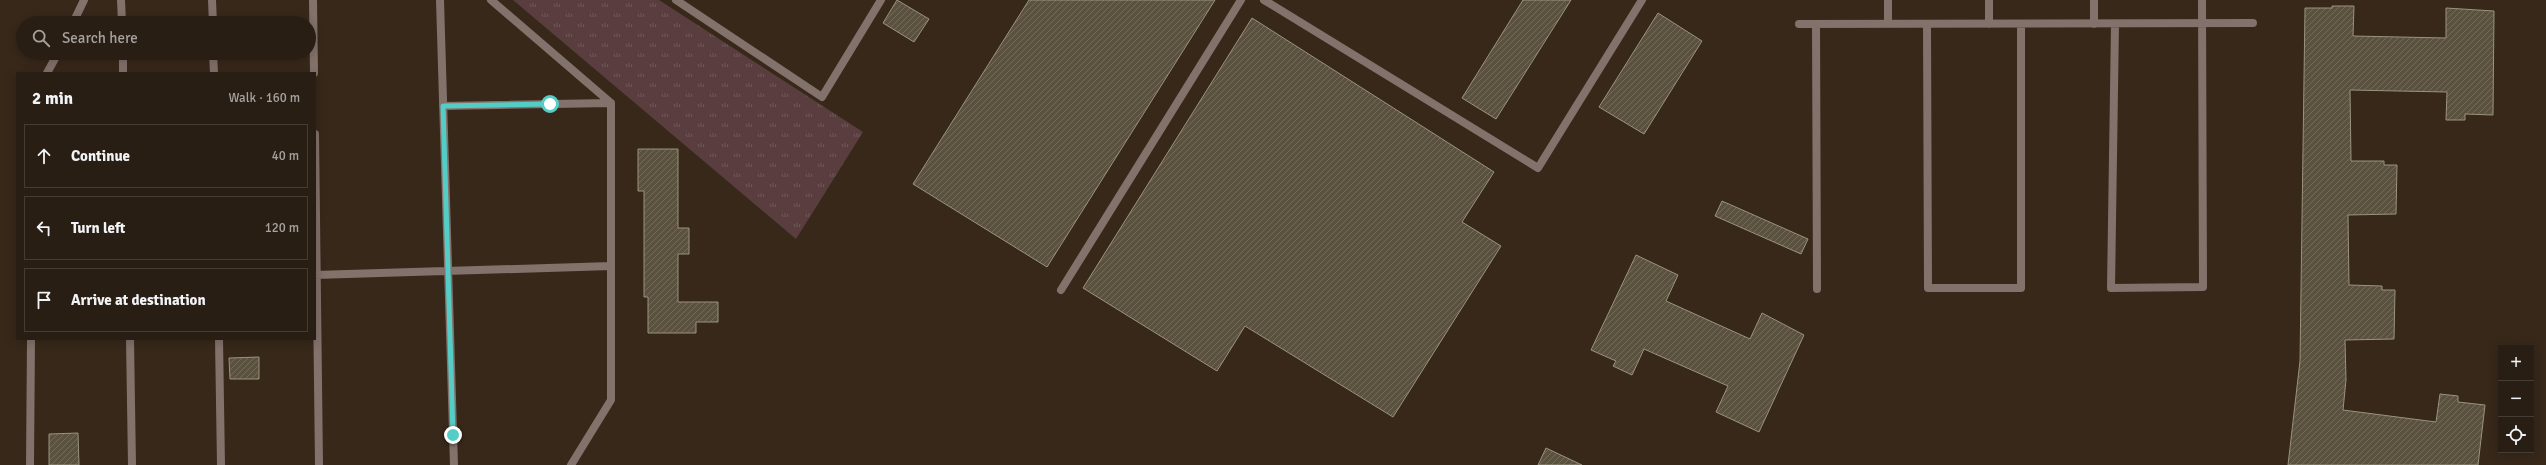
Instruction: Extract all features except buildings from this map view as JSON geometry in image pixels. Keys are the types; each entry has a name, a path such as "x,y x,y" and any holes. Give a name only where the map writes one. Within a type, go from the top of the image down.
{"street":[{"path":"76,16 84,0"},
{"path":"121,0 122,16"},
{"path":"212,0 212,16"},
{"path":"312,0 312,16"},
{"path":"440,0 454,465"},
{"path":"491,0 611,103 611,400 571,465"},
{"path":"676,0 822,97 877,1"},
{"path":"1061,290 1241,0"},
{"path":"1264,0 1538,168 1642,0"},
{"path":"1888,0 1888,24"},
{"path":"1989,0 1989,24"},
{"path":"2094,0 2094,24"},
{"path":"2115,24 2111,288 2203,288 2202,0"},
{"path":"1799,24 2253,23"},
{"path":"1816,24 1817,289"},
{"path":"1927,24 1928,288 2022,288 2021,24"},
{"path":"48,72 54,60"},
{"path":"123,60 123,72"},
{"path":"213,60 214,72"},
{"path":"314,60 314,72"},
{"path":"443,106 611,103"},
{"path":"319,465 316,275 611,266"},
{"path":"30,465 31,340"},
{"path":"130,340 132,465"},
{"path":"219,340 221,465"}],"green space":[{"path":"513,0 659,0 863,132 796,239"}],"route":[{"path":"453,435 443,106 550,104"}]}
